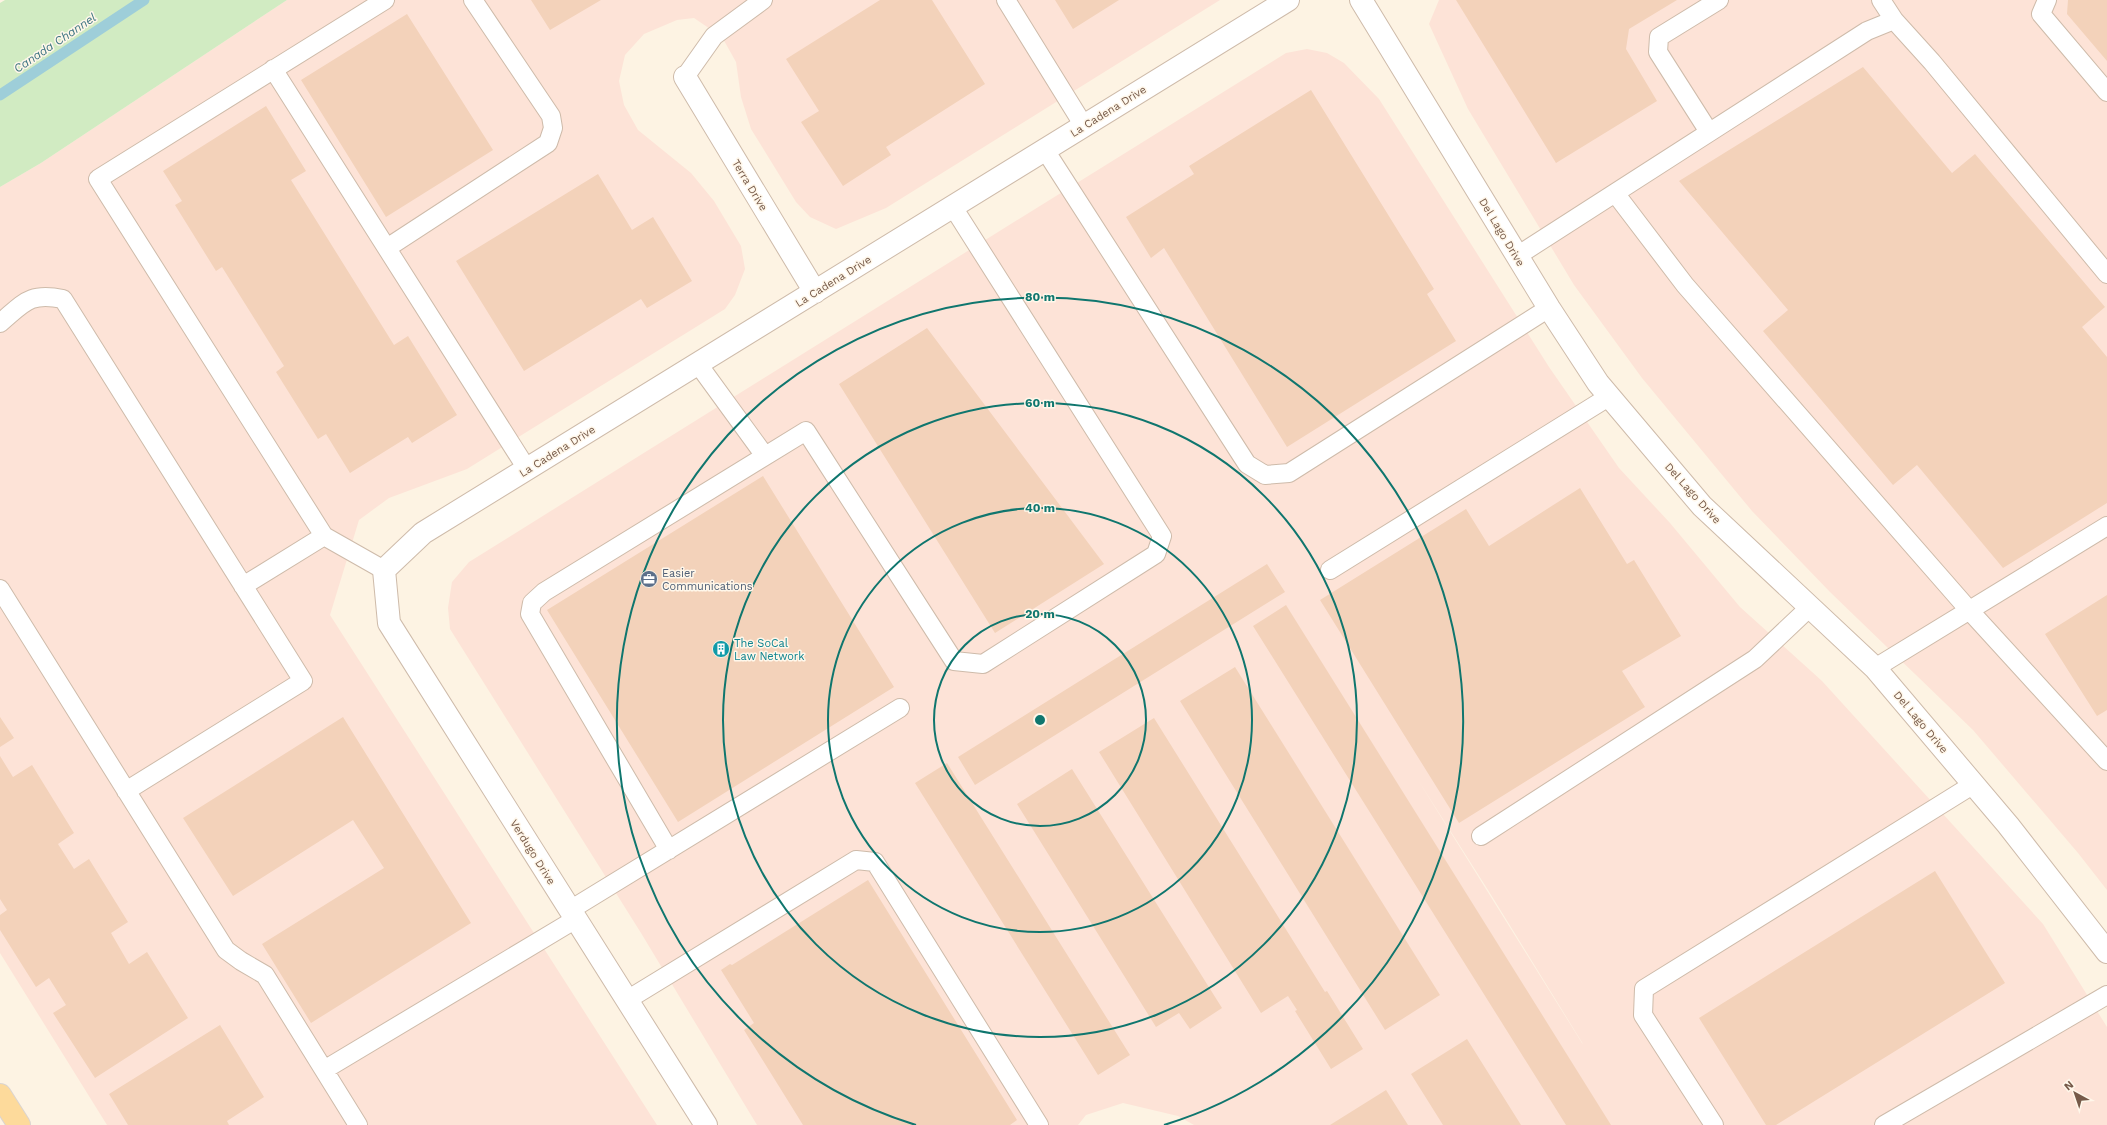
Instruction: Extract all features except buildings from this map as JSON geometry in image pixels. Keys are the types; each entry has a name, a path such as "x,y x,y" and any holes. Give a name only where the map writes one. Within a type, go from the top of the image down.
{"main road":[{"path":"0,1095 19,1125"}],"street":[{"name":"La Cadena Drive","path":"384,570 423,533 1288,0"},
{"name":"Del Lago Drive","path":"1360,0 1549,308 1598,383 1702,506 1875,668 2008,824 2107,952"},
{"name":"Terra Drive","path":"685,77 814,292"},
{"name":"Verdugo Drive","path":"384,570 389,623 706,1125"}],"lane":[{"path":"384,570 324,536 98,178 385,0"},
{"path":"387,248 548,143 550,138 553,128 552,116 473,0"},
{"path":"685,77 714,36 762,0"},
{"path":"1006,0 1084,126"},
{"path":"1709,132 1658,52 1659,36 1719,0"},
{"path":"1881,0 1894,20 1932,62 2107,274"},
{"path":"2048,0 2041,14 2107,92"},
{"path":"1517,256 1867,31 1894,20"},
{"path":"273,69 527,469"},
{"path":"1045,150 1247,464 1265,475 1289,473 1549,308"},
{"path":"1615,193 1685,285 1969,610 2107,761"},
{"path":"669,850 530,614 532,603 544,592 806,431 954,661 983,664 1156,554 1162,536 953,207"},
{"path":"0,323 28,299 46,296 63,299 303,681 126,791"},
{"path":"698,364 765,456"},
{"path":"1330,570 1610,396"},
{"path":"1875,668 2107,526"},
{"path":"243,586 324,536"},
{"path":"0,589 226,950 265,975 358,1125"},
{"path":"1482,836 1755,659 1810,607"},
{"path":"324,1070 573,914 669,850 900,708"},
{"path":"1714,1125 1642,1015 1644,989 1974,784"},
{"path":"627,1000 856,860 874,862 1039,1125"},
{"path":"1884,1125 2107,995"}],"shaded area":[{"path":"287,0 1220,0 886,208 836,229 810,217 796,202 751,129 741,97 736,62 722,37 694,18 677,20 644,34 625,55 619,81 624,105 638,130 691,173 714,201 741,246 745,269 735,295 725,309 467,469 389,498 359,520 330,615 657,1125 107,1125 0,953 0,187 41,163"},
{"path":"1439,0 2107,0 2107,890 2078,853 1973,730 1830,592 1752,511 1642,378 1574,285 1468,109 1429,24"},
{"path":"1307,49 1327,53 1344,63 1379,99 1549,367 1619,468 1670,523 1740,607 1822,681 2043,924 2107,1027 2107,1125 1194,1125 1178,1116 1123,1103 1086,1115 1078,1125 757,1125 641,933 450,629 448,608 452,582 469,562 1286,53","holes":["1418,780 1488,890 1583,1044"]}],"green space":[{"path":"5,0 287,0 41,163 0,187 0,3"}],"waterway":[{"name":"Canada Channel","path":"0,95 144,0"}],"place":[{"name":"Easier Communications","path":"649,579"},
{"name":"The SoCal Law Network","path":"721,649"}]}
